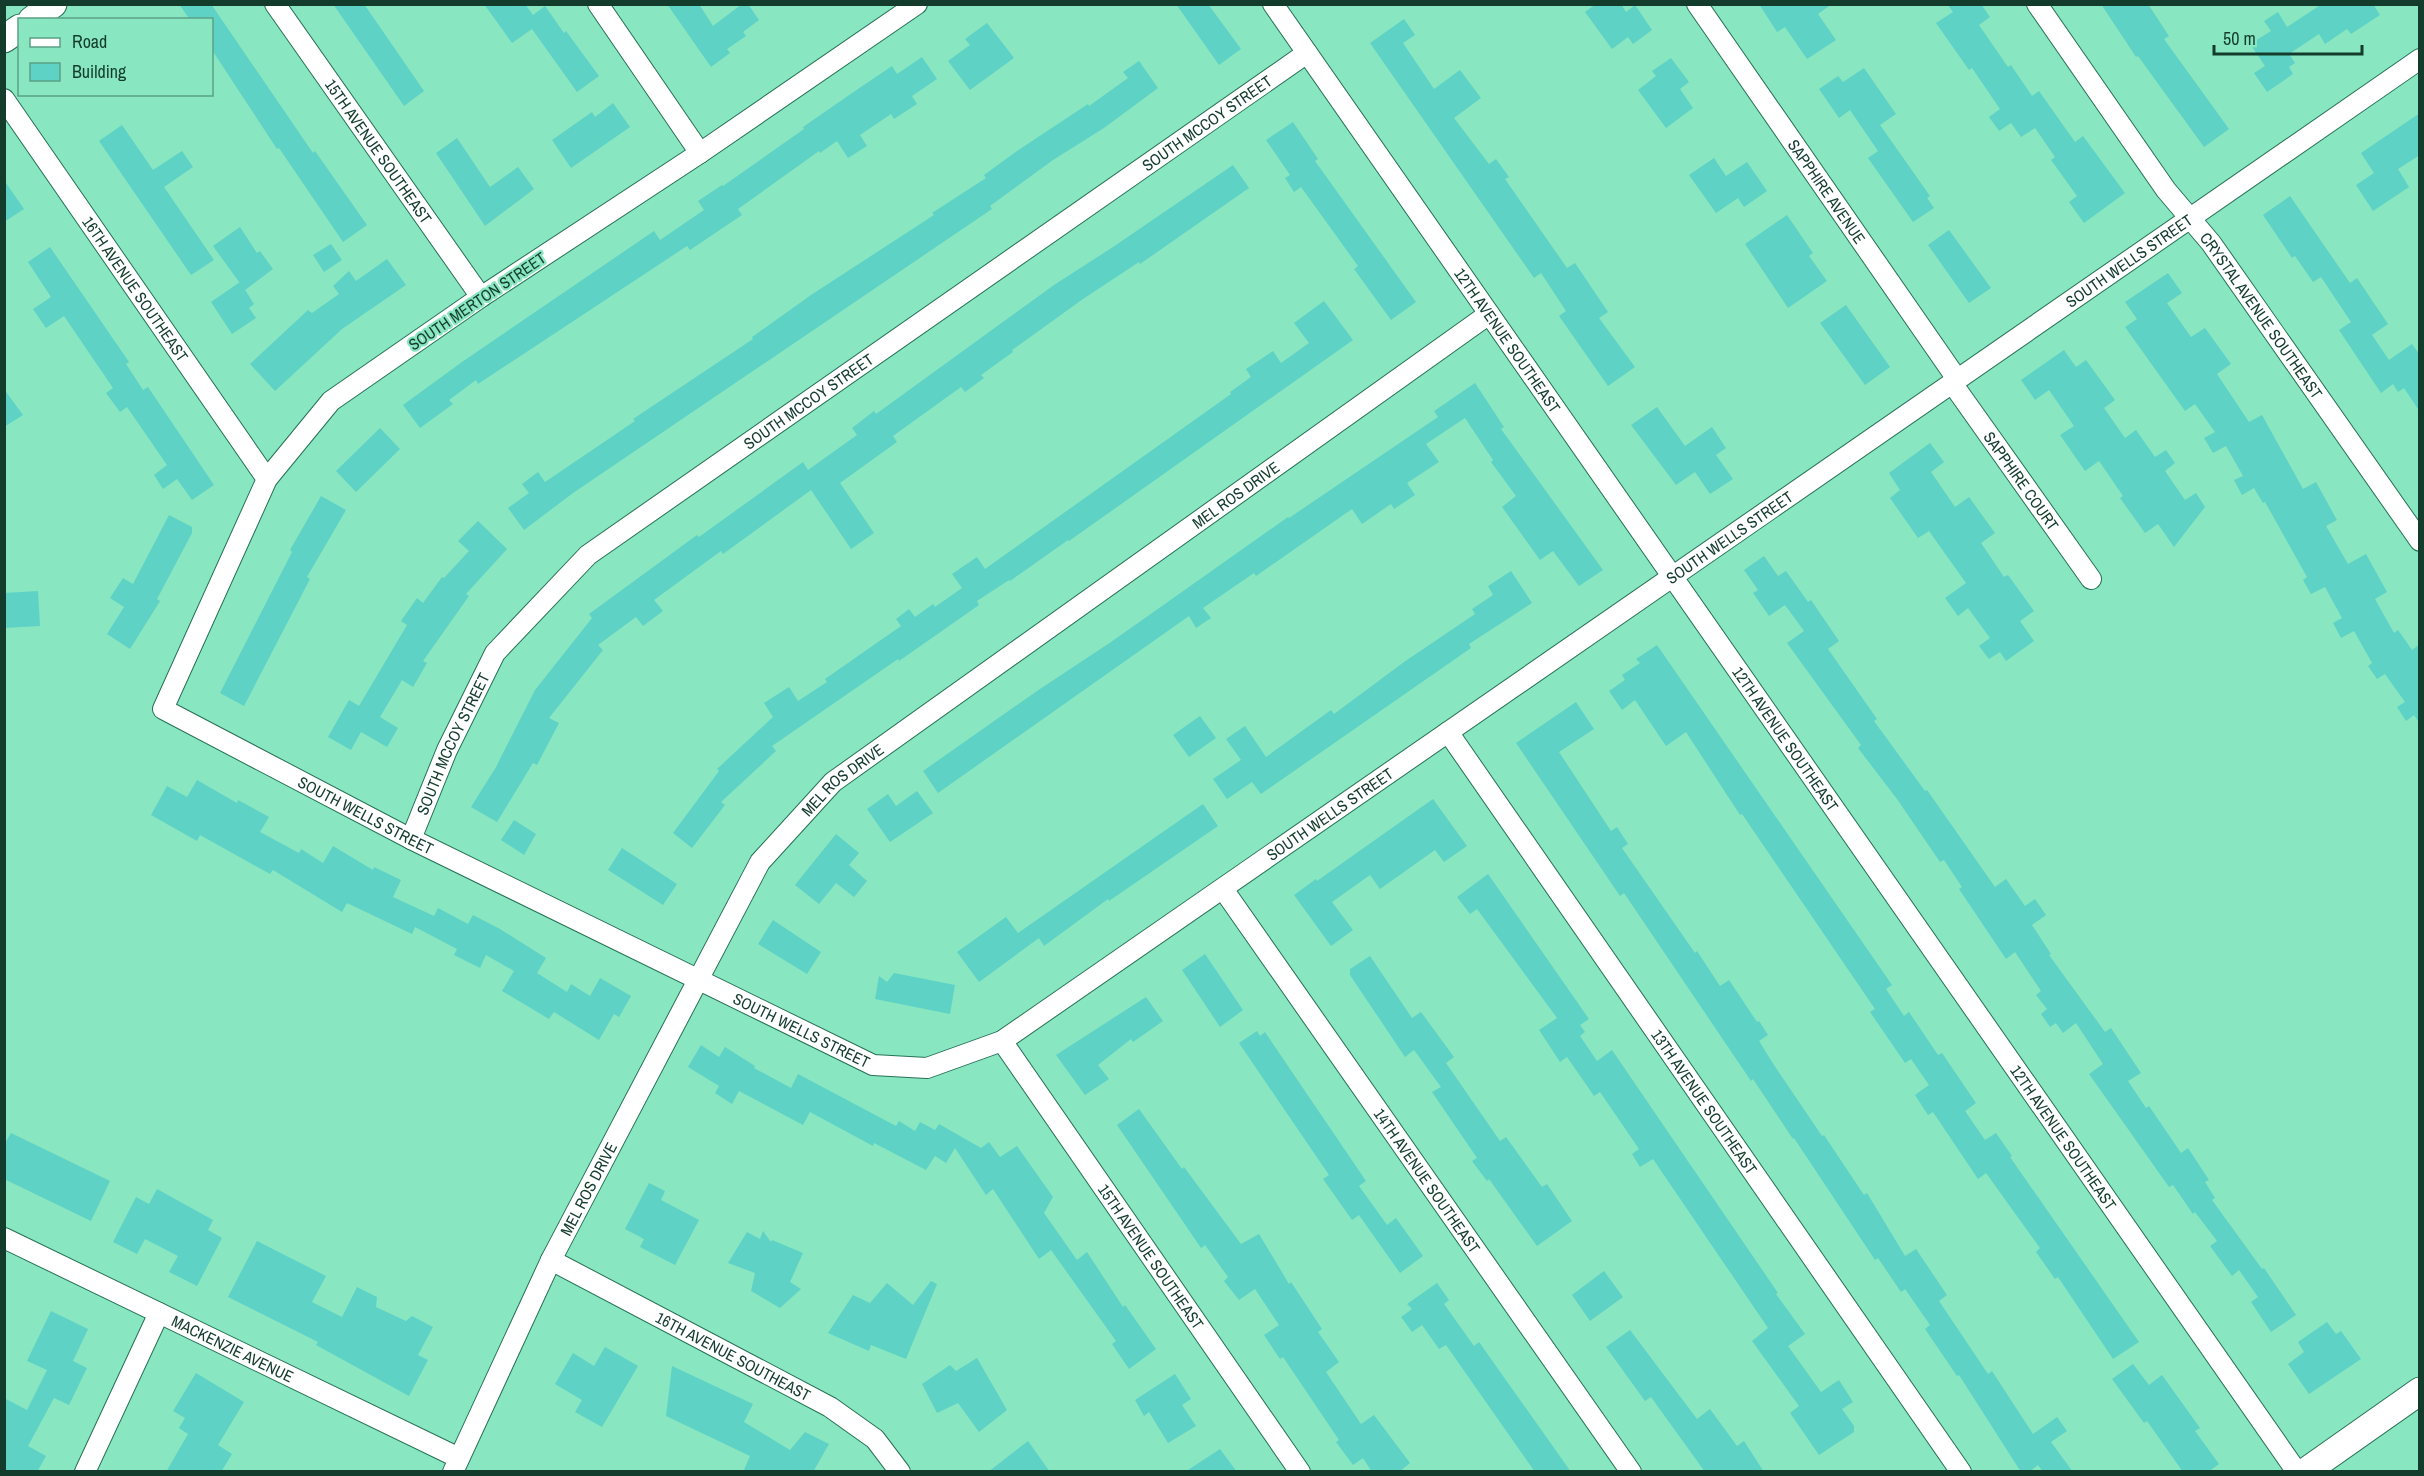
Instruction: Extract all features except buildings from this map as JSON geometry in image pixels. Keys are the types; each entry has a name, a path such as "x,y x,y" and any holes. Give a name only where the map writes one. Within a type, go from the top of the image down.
{"street":[{"path":"35,18 54,4"},
{"name":"15TH AVENUE SOUTHEAST","path":"275,4 481,297"},
{"path":"598,4 700,153"},
{"name":"SOUTH MERTON STREET","path":"163,709 267,479 331,401 481,297 700,153 917,4"},
{"name":"12TH AVENUE SOUTHEAST","path":"1273,4 2297,1472"},
{"name":"SAPPHIRE AVENUE","path":"1697,4 1954,381"},
{"name":"CRYSTAL AVENUE SOUTHEAST","path":"2037,4 2166,190 2211,243 2420,541"},
{"path":"4,39 18,29"},
{"name":"SOUTH MCCOY STREET","path":"411,839 447,750 495,653 588,555 1307,53"},
{"name":"SOUTH WELLS STREET","path":"163,709 411,839 697,981 873,1065 927,1068 1002,1041 2420,59"},
{"name":"16TH AVENUE SOUTHEAST","path":"4,99 267,479"},
{"name":"MEL ROS DRIVE","path":"456,1465 551,1260 760,862 833,782 1489,314"},
{"name":"SAPPHIRE COURT","path":"1954,381 2091,579"},
{"name":"13TH AVENUE SOUTHEAST","path":"1448,732 1961,1472"},
{"name":"14TH AVENUE SOUTHEAST","path":"1223,889 1631,1472"},
{"name":"15TH AVENUE SOUTHEAST","path":"1002,1041 1300,1472"},
{"name":"MACKENZIE AVENUE","path":"4,1238 159,1313 456,1465"},
{"name":"16TH AVENUE SOUTHEAST","path":"551,1260 830,1407 875,1439 900,1472"},
{"path":"85,1472 159,1313"},
{"path":"2305,1472 2420,1391"}]}
